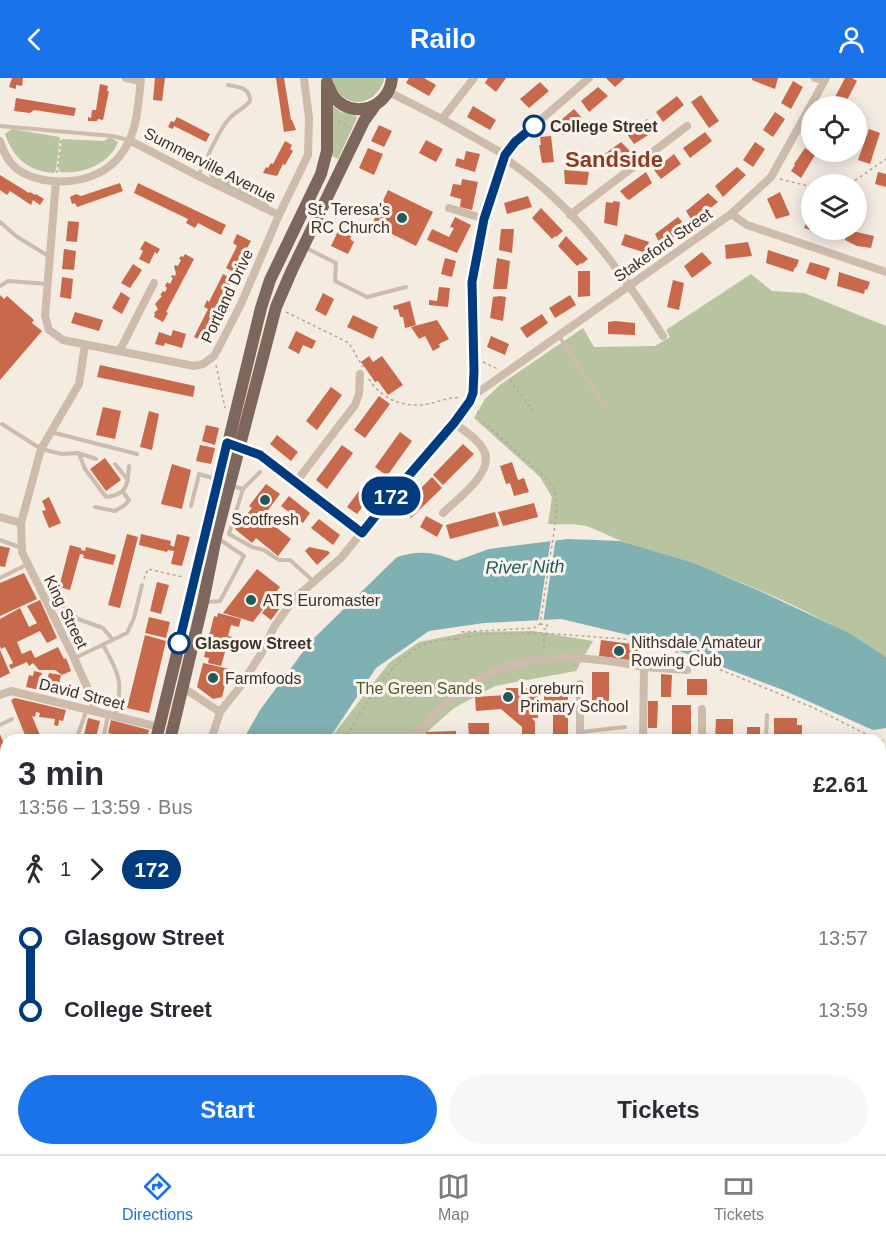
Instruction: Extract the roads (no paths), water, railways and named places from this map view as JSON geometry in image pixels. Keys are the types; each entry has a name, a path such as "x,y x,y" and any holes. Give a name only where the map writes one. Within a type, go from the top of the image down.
{"main road":[{"path":"327,80 330,92 336,100 354,110 364,110 383,101 389,92 392,78"},
{"path":"157,733 194,580 223,482 252,340 270,280 321,174 327,151 327,80"},
{"path":"232,444 276,307 364,121 374,107"},
{"path":"171,734 216,537 223,482"}],"street":[{"path":"0,141 15,168 31,176 56,181 78,179 107,169 120,156 136,125 141,79 126,78"},
{"name":"Portland Drive","path":"56,181 45,316 49,330 63,340 85,345 194,366 203,364 214,356 241,304 279,215 308,155 309,118 304,78"},
{"path":"442,119 474,78"},
{"path":"213,734 220,712 239,688 261,654 274,627 294,599 341,558 454,423 472,397 474,358 472,282 484,219 504,157 515,142 588,78"},
{"path":"815,78 825,80"},
{"name":"Stakeford Street","path":"472,397 731,214 771,177 825,80"},
{"path":"389,92 442,119 524,172 603,250 630,285 663,336"},
{"path":"570,215 687,126"},
{"name":"Summerville Avenue","path":"129,140 279,215"},
{"path":"449,208 484,219"},
{"path":"731,214 747,225 886,272"},
{"path":"120,350 154,283"},
{"name":"King Street","path":"85,345 79,384 41,448 21,523 22,548 91,696 91,710"},
{"path":"296,482 356,405 362,371"},
{"path":"443,513 479,478 486,462 486,454 482,446 454,423"},
{"path":"232,444 260,455 362,533"},
{"path":"0,517 21,523"},
{"path":"415,734 477,680 503,668 533,659 578,657 644,668 687,670"},
{"path":"644,668 644,734"},
{"path":"580,684 580,734"},
{"path":"182,687 220,712"},
{"name":"David Street","path":"0,695 11,691 112,715 157,733"},
{"path":"702,709 702,734"}],"lane":[{"path":"198,176 225,124 235,112 245,107 250,101 246,90 228,85"},
{"path":"0,126 112,136 129,140"},
{"path":"0,222 16,236 50,257"},
{"path":"303,246 336,263 335,281 367,297 406,287"},
{"path":"0,286 8,281 48,284"},
{"path":"558,335 605,406"},
{"path":"2,424 41,448 62,454 78,453 96,459"},
{"path":"51,431 137,454"},
{"path":"78,453 85,469 106,497 117,496 123,492 129,480 129,466"},
{"path":"115,464 129,480"},
{"path":"260,472 243,489 229,534 264,550 279,560 290,560 314,582"},
{"path":"191,506 199,474 243,489"},
{"path":"95,507 115,511 129,500 123,492"},
{"path":"202,602 220,601 244,556 216,537"},
{"path":"0,540 22,548"},
{"path":"0,578 28,564"},
{"path":"74,658 127,633 132,626 142,585"},
{"path":"51,610 63,604 78,619 103,628 113,640"},
{"path":"103,645 118,671 121,693 105,734"},
{"path":"79,734 91,710"},
{"path":"766,734 767,715"},
{"path":"0,724 12,719"},
{"path":"591,734 625,728"}],"water":[{"name":"River Nith","path":"568,539 621,541 693,563 760,591 849,633 886,657 886,728 873,730 783,690 641,638 561,619 484,623 429,631 376,668 332,734 246,734 260,710 311,641 397,557 413,553 427,553 456,561 489,549"}],"place":[{"name":"College Street","path":"534,126"},
{"name":"St. Teresa's RC Church","path":"402,218"},
{"name":"Scotfresh","path":"265,500"},
{"name":"ATS Euromaster","path":"251,600"},
{"name":"Glasgow Street","path":"179,643"},
{"name":"Nithsdale Amateur Rowing Club","path":"619,651"},
{"name":"Farmfoods","path":"213,678"},
{"name":"Loreburn Primary School","path":"508,697"}],"district":[{"name":"Sandside","path":"614,159"}],"park label":[{"name":"The Green Sands","path":"419,688"}]}
